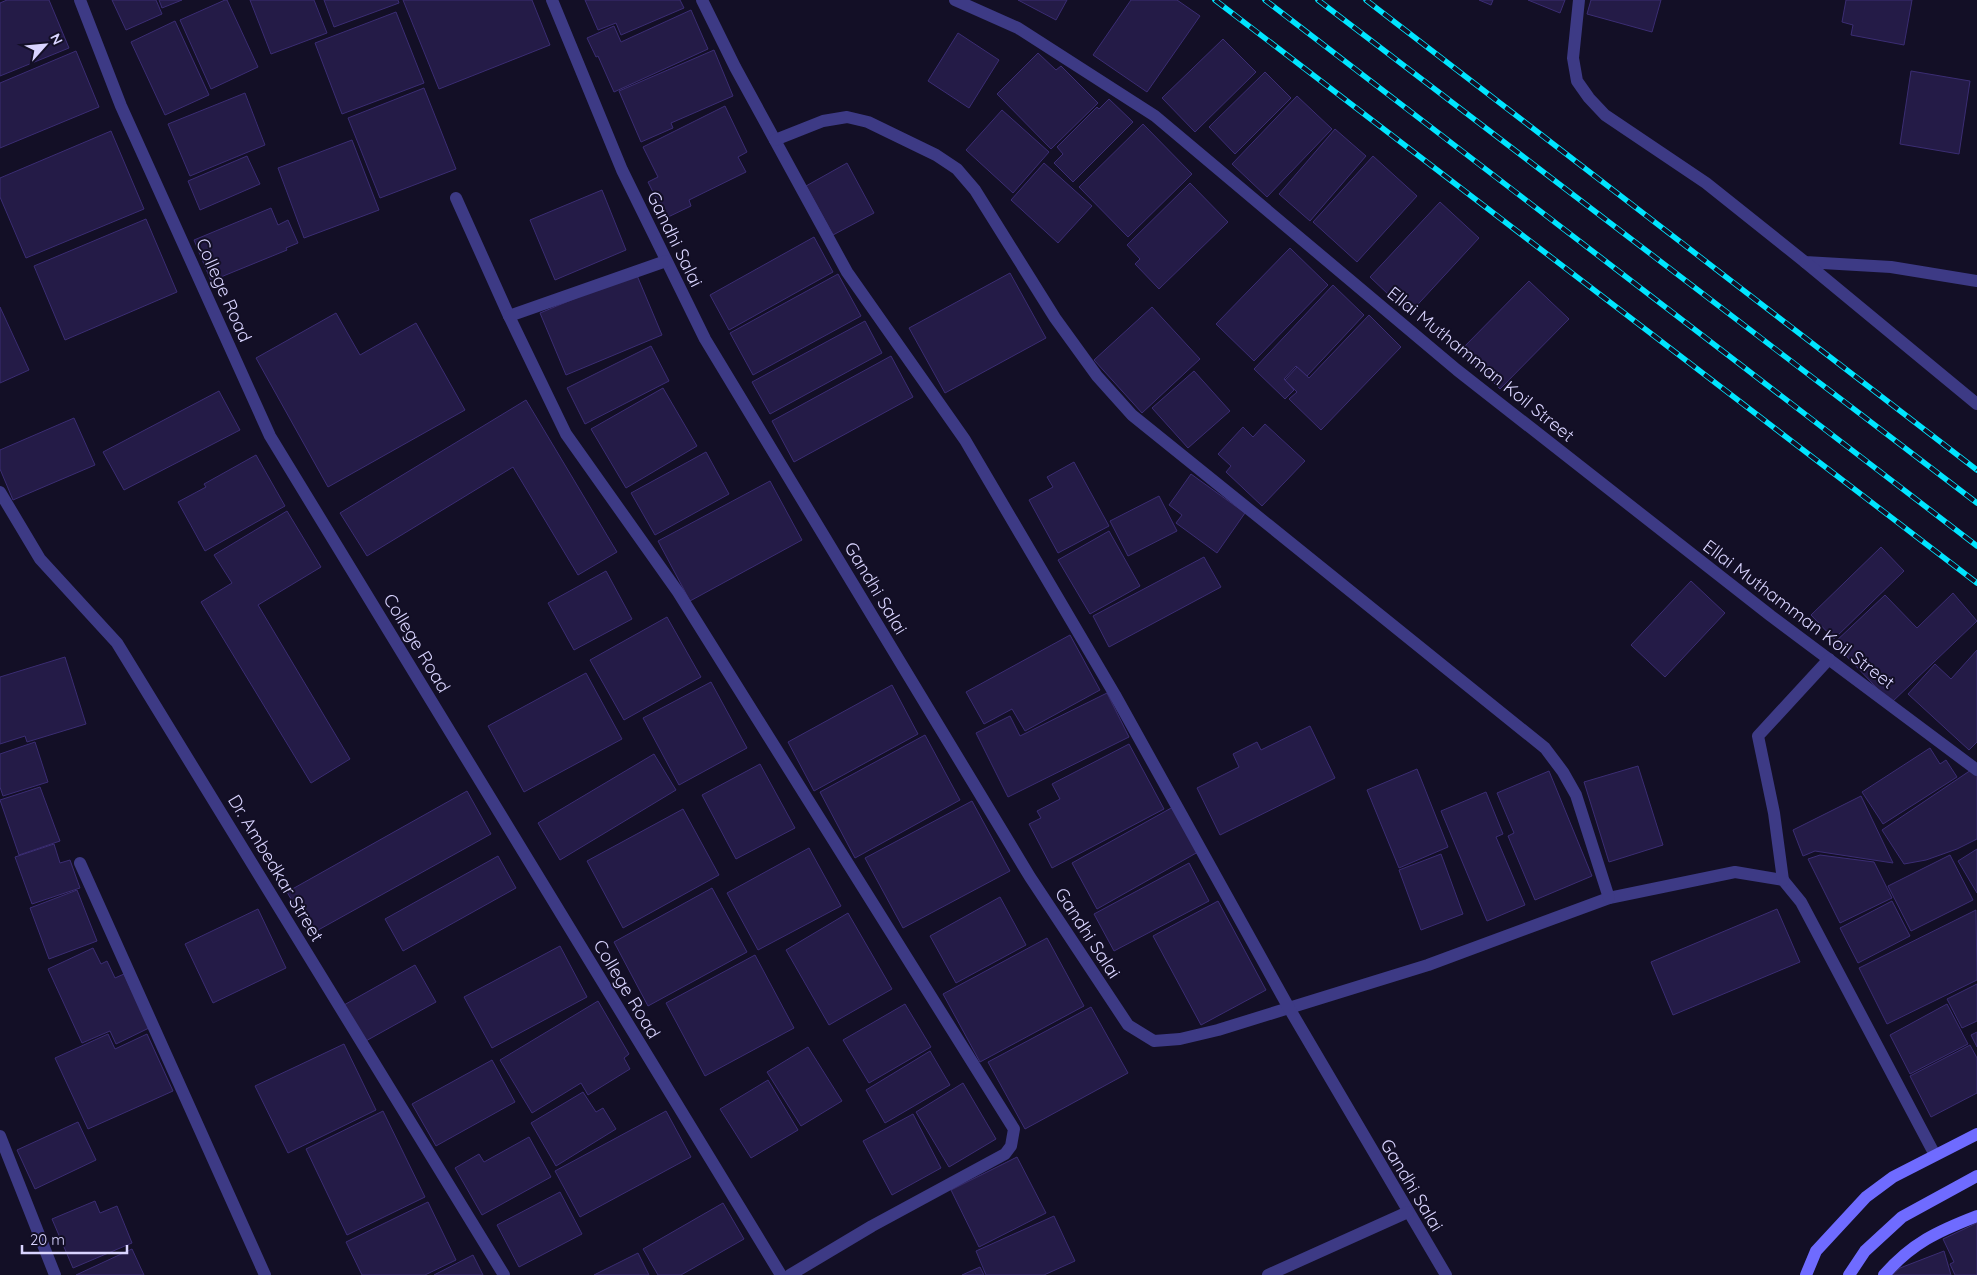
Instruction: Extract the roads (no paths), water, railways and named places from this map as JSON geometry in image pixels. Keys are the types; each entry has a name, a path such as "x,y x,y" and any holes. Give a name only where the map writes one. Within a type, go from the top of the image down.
{"street":[{"name":"College Road","path":"80,0 121,106 270,436 781,1275"},
{"name":"Gandhi Salai","path":"552,0 622,170 710,348 1030,877 1128,1025 1154,1041 1180,1039 1218,1030 1289,1008"},
{"name":"Gandhi Salai","path":"702,0 735,67 847,272 965,440 1115,695 1289,1008 1446,1275"},
{"name":"Ellai Muthamman Koil Street","path":"955,0 1018,28 1155,116 1457,370 1828,660 1977,770"},
{"path":"1579,0 1573,58 1577,81 1589,98 1605,115 1706,183 1977,404"},
{"path":"775,140 823,121 847,117 868,122 936,155 957,169 974,190 1054,318 1097,376 1132,415 1545,748 1563,772 1576,795 1609,898"},
{"path":"456,198 509,316 566,434 678,592 1014,1129 1011,1146 1005,1154 872,1226 790,1275"},
{"path":"509,316 666,261"},
{"path":"1805,262 1891,267 1977,281"},
{"name":"Dr. Ambedkar Street","path":"0,492 40,559 118,643 504,1275"},
{"path":"1828,660 1758,736 1774,813 1783,880 1801,902 1935,1155"},
{"path":"80,863 265,1275"},
{"path":"1289,1008 1428,965 1609,898 1734,872 1783,880"},
{"path":"1806,1275 1816,1250 1866,1197 1894,1177 1977,1134"},
{"path":"0,1136 55,1275"},
{"path":"1849,1275 1864,1251 1902,1217 1977,1176"},
{"path":"1268,1275 1408,1212"},
{"path":"1884,1275 1898,1260 1934,1233 1977,1216"}],"railway":[{"path":"1215,0 1977,583"},
{"path":"1265,0 1977,546"},
{"path":"1318,0 1977,503"},
{"path":"1366,0 1977,470"}]}
